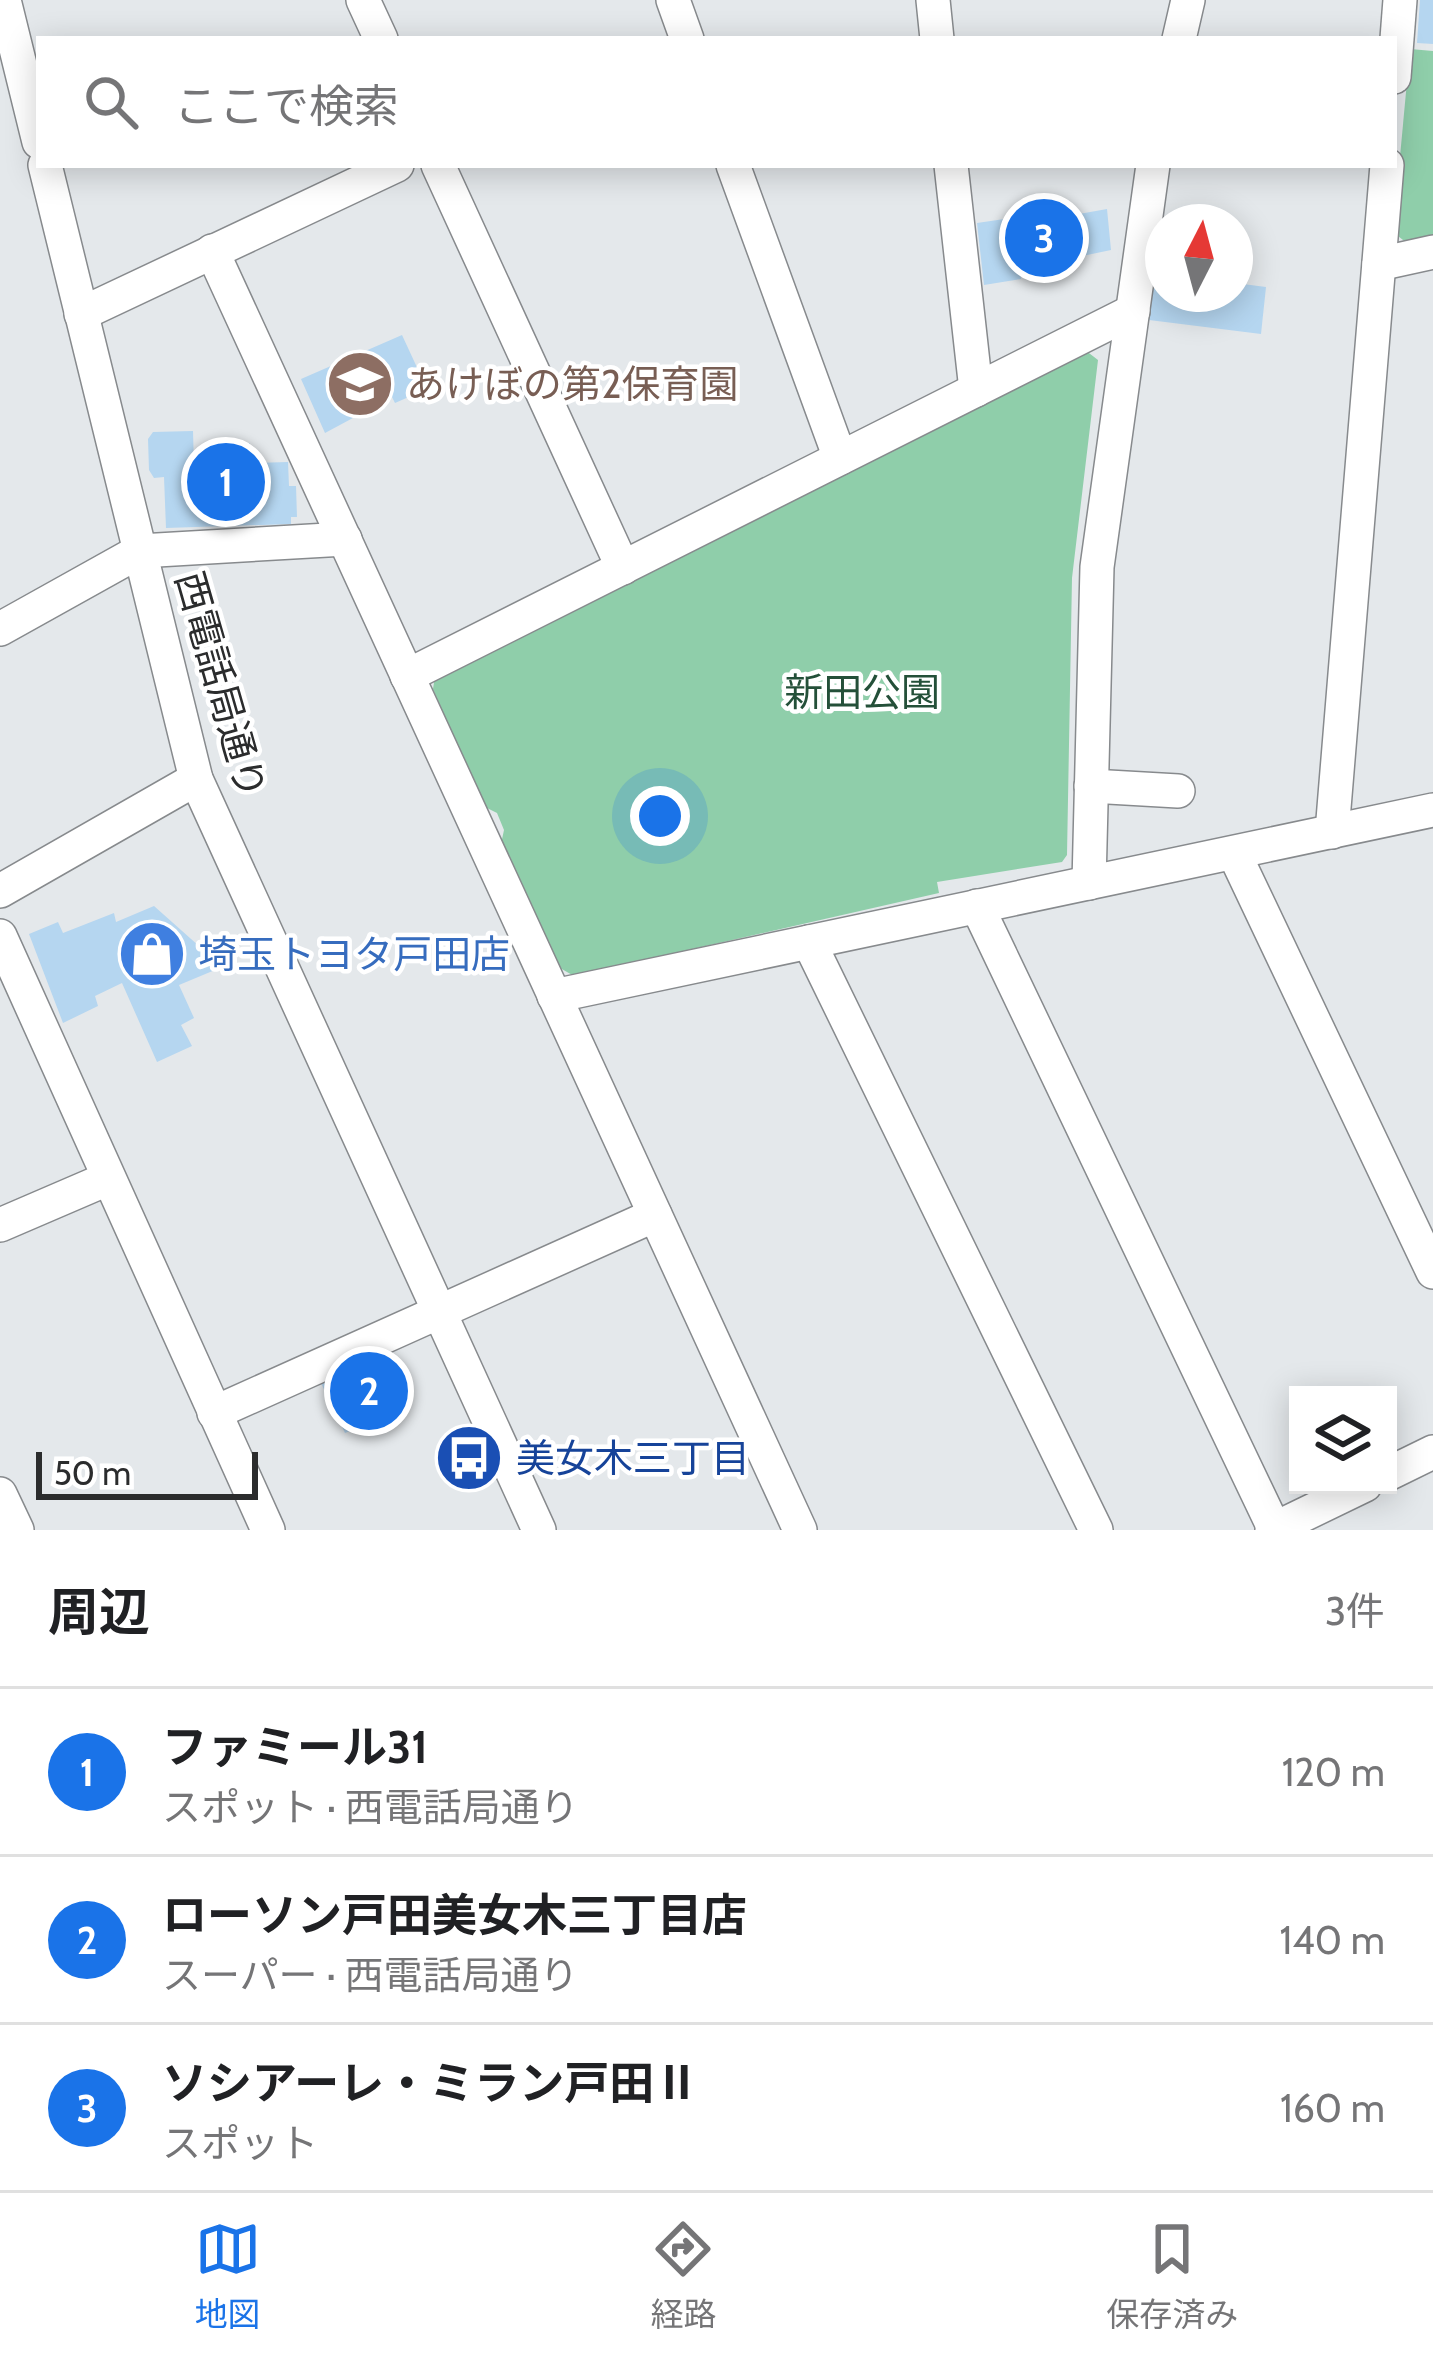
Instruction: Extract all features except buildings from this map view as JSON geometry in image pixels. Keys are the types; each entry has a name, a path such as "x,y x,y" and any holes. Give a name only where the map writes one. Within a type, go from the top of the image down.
{"street":[{"path":"4,0 36,130"},
{"path":"363,0 380,36"},
{"path":"673,0 686,36"},
{"path":"933,0 937,36"},
{"path":"1180,36 1188,0"},
{"path":"1397,38 1400,0"},
{"path":"0,104 23,76"},
{"name":"西電話局通り","path":"46,168 196,779 539,1530"},
{"path":"81,314 391,168"},
{"path":"439,168 622,568"},
{"path":"734,168 840,458"},
{"path":"951,168 976,390"},
{"path":"1089,883 1097,567 1153,168"},
{"path":"1332,832 1387,168"},
{"path":"212,251 800,1530"},
{"path":"1379,264 1433,252"},
{"path":"407,676 1133,310"},
{"path":"0,629 140,551 345,539"},
{"path":"0,891 196,779"},
{"path":"1091,786 1178,791"},
{"path":"554,995 1433,810"},
{"path":"1234,853 1433,1272"},
{"path":"977,906 1274,1530 1347,1494"},
{"path":"0,936 268,1530"},
{"path":"809,942 1096,1530"},
{"path":"0,1225 107,1179"},
{"path":"214,1413 655,1216"},
{"path":"1397,1470 1433,1452"}],"green space":[{"path":"1410,49 1433,51 1433,238 1408,244 1393,232"},
{"name":"新田公園","path":"1085,350 1098,360 1072,578 1067,855 1062,862 937,882 939,893 574,976 560,968 501,844 504,830 497,813 483,806 433,689 435,676"}],"place":[{"name":"ソシアーレ・ミラン戸田Ⅱ","path":"1044,238"},
{"name":"あけぼの第2保育園","path":"360,384"},
{"name":"ファミール31","path":"226,482"},
{"name":"埼玉トヨタ戸田店","path":"152,954"},
{"name":"ローソン戸田美女木三丁目店","path":"369,1391"},
{"name":"美女木三丁目","path":"469,1458"}]}
